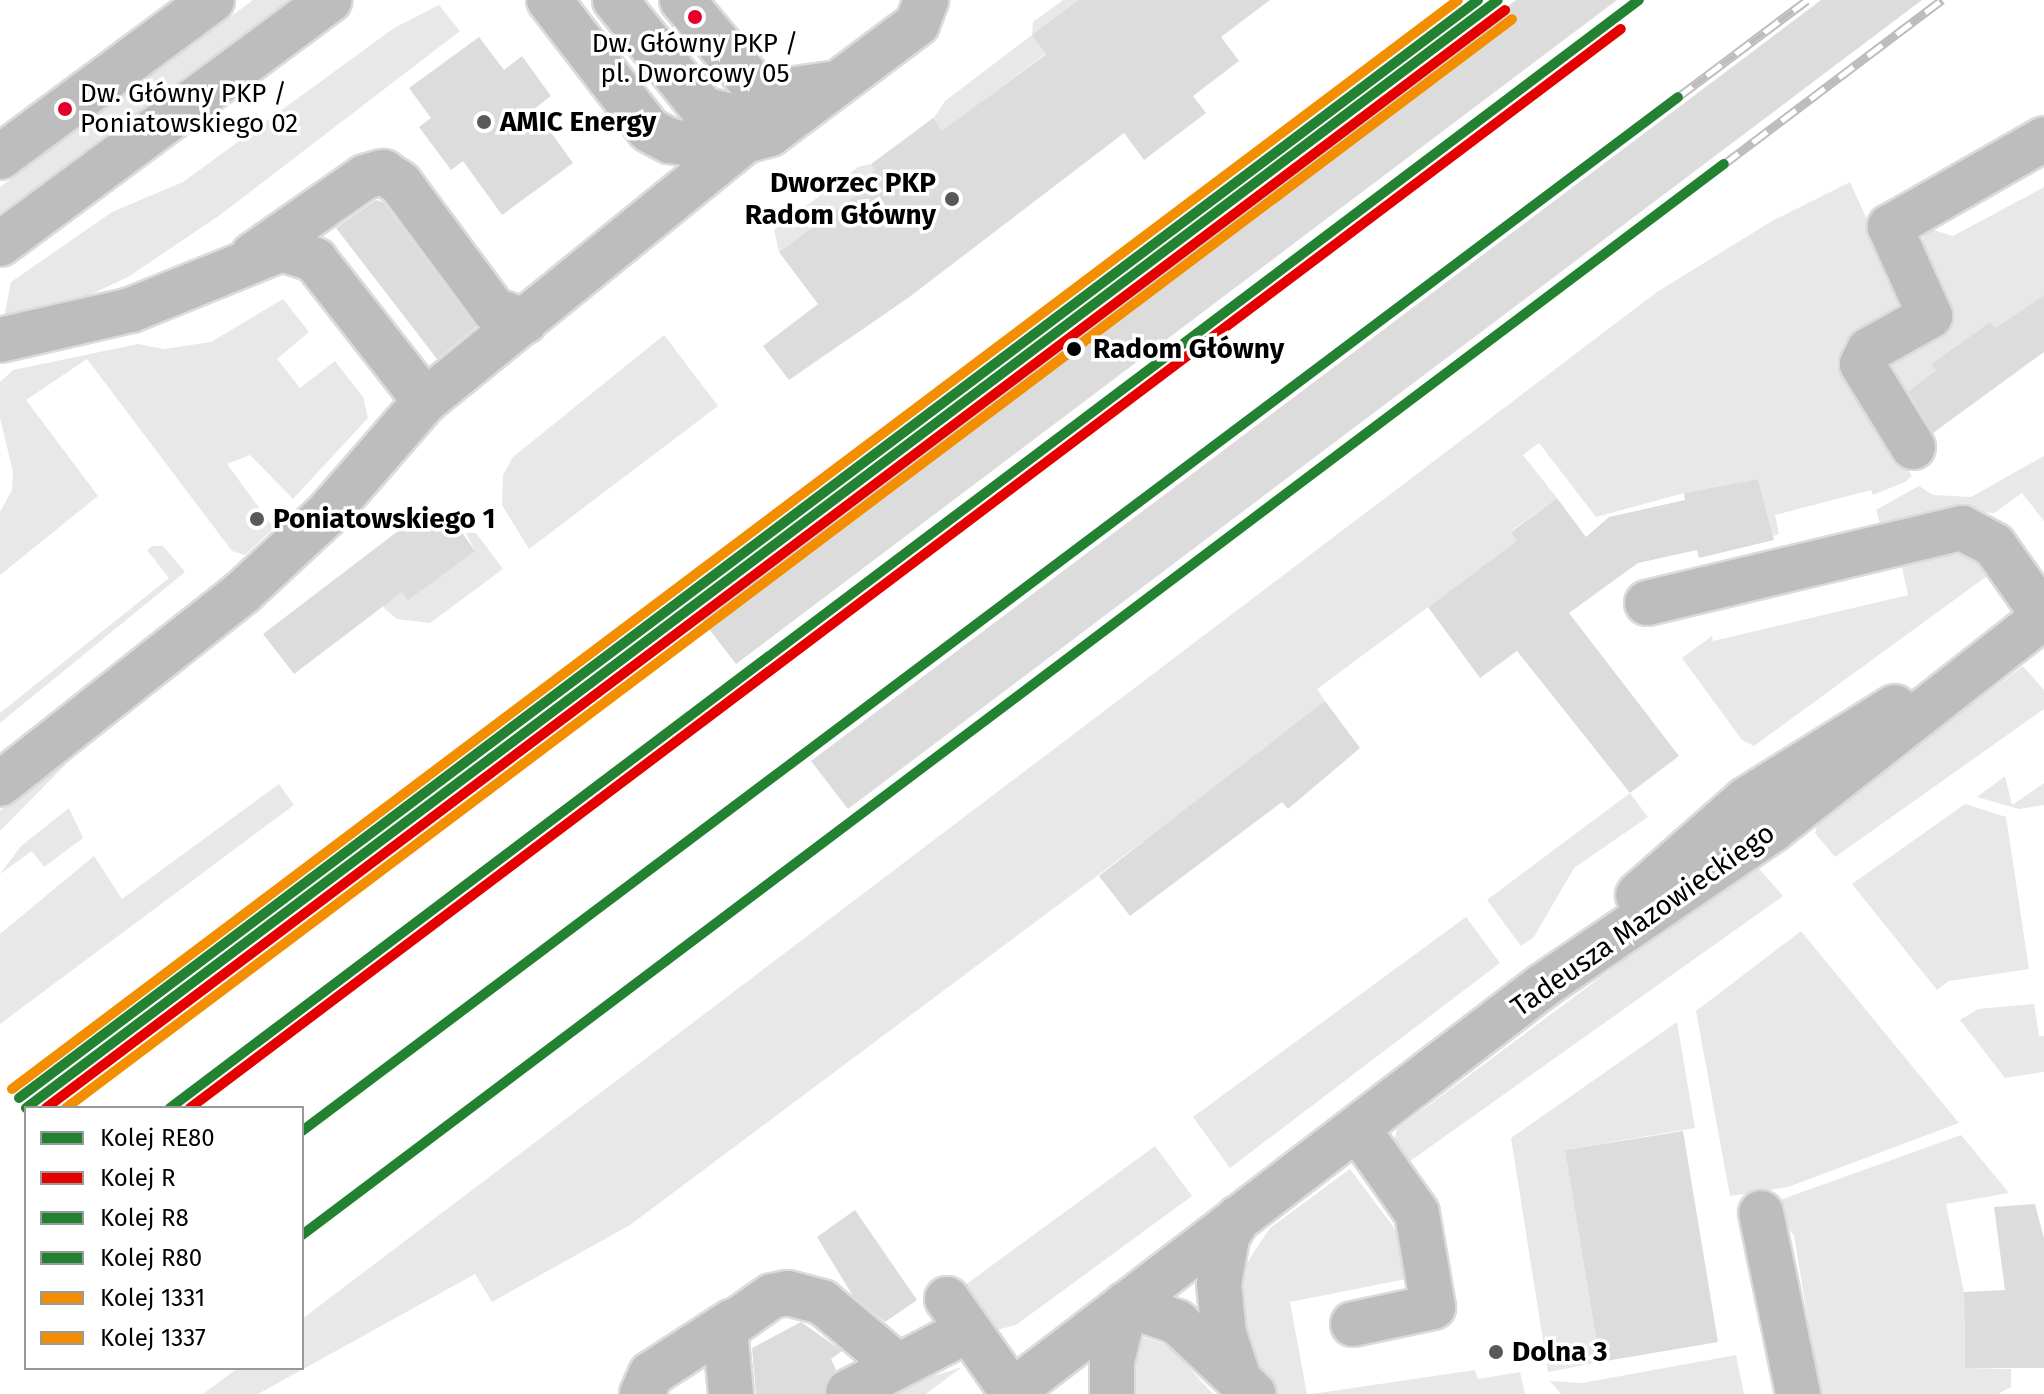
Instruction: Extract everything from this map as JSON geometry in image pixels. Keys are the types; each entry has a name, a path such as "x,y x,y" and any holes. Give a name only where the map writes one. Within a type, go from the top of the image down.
{"street":[{"path":"0,157 212,0"},
{"path":"0,244 330,0"},
{"path":"549,0 649,130 691,146 739,146"},
{"path":"615,0 703,109 752,121 795,114"},
{"path":"682,0 752,83 788,90 841,81"},
{"path":"0,784 243,592 326,515 425,401 739,146 770,134 917,24 926,0"},
{"path":"1913,447 1862,364 1869,350 1930,316 1890,227 2044,139"},
{"path":"241,263 365,177 383,172 400,183 494,310 525,321"},
{"path":"0,340 131,310 282,249 315,260 425,401"},
{"path":"1647,603 1962,528 1994,545 2041,625"},
{"name":"Tadeusza Mazowieckiego","path":"1011,1393 1544,985 1772,830 1995,653 2041,625"},
{"path":"1353,1324 1433,1307 1417,1213 1357,1128"},
{"path":"1761,1213 1798,1394"},
{"path":"1238,1218 1227,1237 1219,1284 1224,1334 1246,1386"},
{"path":"642,1394 651,1374 772,1296 802,1295 822,1302 898,1366"},
{"path":"1112,1394 1112,1361 1126,1304 1177,1322 1246,1386"},
{"path":"848,1392 898,1366 957,1315 1011,1393"},
{"path":"731,1394 724,1344 733,1321"}],"shaded area":[{"path":"253,0 289,0 0,213 0,187"},
{"path":"1063,0 1079,0 1046,53 971,110 946,136 933,119 945,101 1032,35 1033,22"},
{"path":"439,5 460,31 220,215 128,277 83,298 3,322 11,282 112,212 183,182 394,28"},
{"path":"871,164 875,170 867,176 877,189 845,203 779,252 774,230 858,167"},
{"path":"1850,182 1907,308 1845,343 1839,366 1912,476 1905,482 1873,495 1871,490 1775,515 1779,534 1773,536 1758,479 1684,493 1596,517 1539,443 1523,455 1557,498 1511,531 1527,554 1474,573 1317,689 1325,701 1248,763 630,1225 492,1302 475,1274 304,1369 304,1317 1657,292 1772,221"},
{"path":"2044,187 2044,295 1995,328 1990,322 1931,364 1936,370 1901,396 1889,378 1894,357 1952,323 1920,251 1923,237 1930,229 1953,236"},
{"path":"283,299 309,332 277,359 300,388 335,361 363,397 368,418 293,499 250,455 227,464 274,528 245,555 232,551 87,359 26,400 98,496 0,575 0,512 12,490 13,472 0,418 0,382 13,370 138,344 164,349 211,342"},
{"path":"664,335 718,406 529,549 502,505 503,475 513,457"},
{"path":"2044,456 2044,521 2022,493 1994,513 1940,509 1880,524 1876,510 1919,486 1933,495 1971,497"},
{"path":"466,533 476,533 503,569 430,623 397,619 383,607 397,585 475,551"},
{"path":"152,546 163,546 185,572 0,723 0,713 169,578 147,550"},
{"path":"1961,550 1974,557 1987,576 1754,746 1742,740 1682,658 1712,636 1713,641 1908,595 1901,563"},
{"path":"2023,666 2044,690 2044,709 1835,857 1815,833 1819,818"},
{"path":"62,758 72,758 0,831 0,811"},
{"path":"2005,776 2012,805 2044,783 2044,805 2019,809 1977,797"},
{"path":"279,784 294,805 0,1024 0,934 94,856 122,899"},
{"path":"1630,793 1648,817 1574,868 1534,937 1521,946 1487,900"},
{"path":"1965,804 2006,817 2029,969 1949,981 1937,990 1852,884"},
{"path":"69,808 83,838 44,867 32,851 0,874 21,846"},
{"path":"1754,863 1783,896 1406,1164 1394,1141 1397,1129"},
{"path":"1466,917 1500,963 1230,1168 1193,1117"},
{"path":"1801,931 1959,1123 1788,1187 1730,1196 1696,1011"},
{"path":"2034,1004 2039,1036 2044,1036 2044,1072 2005,1078 1960,1020 1978,1009"},
{"path":"1677,1022 1695,1128 1565,1150 1600,1362 1548,1372 1511,1138"},
{"path":"1961,1135 2009,1193 1946,1204 1964,1292 1965,1368 2011,1369 2011,1387 1998,1394 1820,1394 1794,1235 1782,1221 1780,1200"},
{"path":"1155,1146 1192,1196 1016,1325 989,1332 957,1291"},
{"path":"1350,1169 1404,1241 1411,1278 1290,1302 1307,1394 1276,1394 1258,1371 1242,1334 1240,1308 1247,1263 1270,1228"},
{"path":"1141,1336 1169,1346 1213,1394 1130,1394 1134,1342"},
{"path":"1736,1355 1744,1394 1561,1394 1550,1381 1582,1383"},
{"path":"962,1367 926,1394 897,1394 933,1376"},
{"path":"235,1370 301,1370 258,1394 203,1394"},
{"path":"1475,1370 1478,1379 1520,1372 1525,1394 1312,1394"}],"building":[{"path":"1079,0 1270,0 1221,37 1239,61 1193,96 1206,113 1144,160 1124,133 908,298 789,380 763,346 818,304 779,252 872,183 867,176 875,170 871,164 933,118 942,131 1046,54 1032,35"},
{"path":"1516,0 1617,0 736,664 699,616"},
{"path":"1821,0 1922,0 848,809 811,761"},
{"name":"AMIC Energy","path":"479,37 504,70 522,56 551,96 534,109 573,163 502,215 463,161 451,170 419,127 431,118 409,88"},
{"path":"376,200 383,202 476,327 437,359 336,228"},
{"path":"2044,295 2044,352 1933,433 1908,391 1936,370 1931,364 1990,322 1995,328"},
{"path":"1758,479 1774,540 1699,558 1697,550 1638,563 1569,613 1679,756 1630,793 1517,651 1480,678 1428,607 1517,541 1511,532 1557,498 1586,537 1609,517 1685,500 1684,493"},
{"path":"427,509 437,522 449,514 475,551 408,600 402,592 294,674 263,634"},
{"path":"1325,701 1360,748 1288,809 1282,802 1130,916 1099,876"},
{"path":"1683,1131 1718,1342 1600,1362 1565,1150"},
{"path":"2035,1204 2044,1238 2044,1368 1965,1368 1964,1292 2005,1290 1994,1207"},
{"path":"855,1210 917,1300 885,1322 853,1296 817,1237"},
{"path":"801,1322 842,1351 831,1359 836,1370 827,1379 824,1394 756,1394 752,1348"}],"railway":[{"path":"1678,97 1807,0"},
{"path":"1724,164 1942,0"}],"rail line":[{"name":"1337","path":"12,1089 1458,0"},
{"name":"R80","path":"19,1098 1478,0"},
{"name":"RE80","path":"29,1106 1498,0"},
{"name":"RE80","path":"173,1106 1639,0"},
{"name":"R","path":"49,1106 1505,10"},
{"name":"1331","path":"69,1106 1512,19"},
{"name":"R","path":"193,1106 1621,29"},
{"name":"R8","path":"304,1129 1678,97"},
{"name":"R8","path":"304,1233 1724,164"}],"place":[{"name":"Dw. Główny PKP / pl. Dworcowy 05","path":"695,17"},
{"name":"Dw. Główny PKP / Poniatowskiego 02","path":"65,109"},
{"name":"AMIC Energy","path":"484,122"},
{"name":"Dworzec PKP Radom Główny","path":"952,199"},
{"name":"Radom Główny","path":"1074,349"},
{"name":"Poniatowskiego 1","path":"257,519"},
{"name":"Dolna 3","path":"1496,1352"}]}
